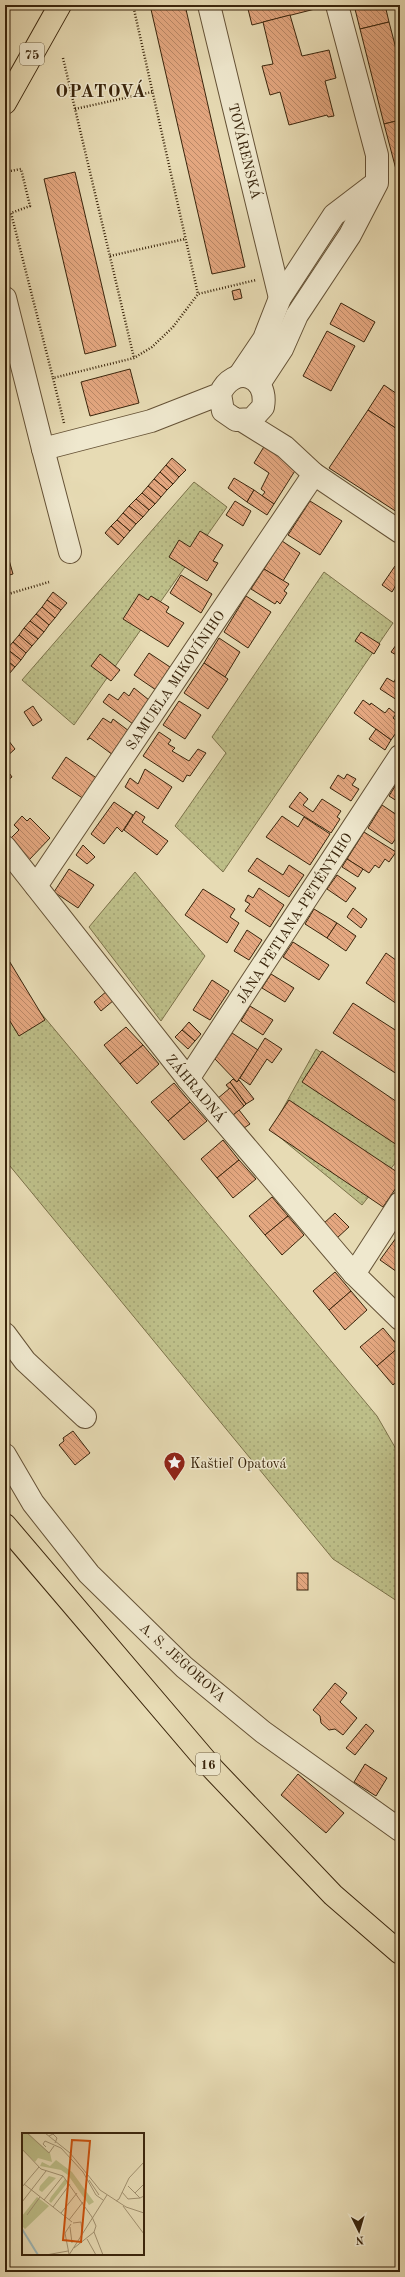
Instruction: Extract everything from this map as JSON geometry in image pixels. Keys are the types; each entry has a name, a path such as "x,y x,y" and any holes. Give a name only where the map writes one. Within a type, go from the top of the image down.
{"main road":[{"name":"75","path":"5,103 60,5"},
{"name":"16","path":"5,1525 212,1769 333,1895 400,1953"}],"street":[{"name":"TOVÁRENSKÁ","path":"209,5 280,298"},
{"path":"326,5 352,93 362,97"},
{"path":"249,380 282,349 297,315 353,229 377,183 377,155 337,5"},
{"path":"249,380 280,298 334,215 377,183"},
{"path":"5,298 70,552"},
{"path":"285,447 264,407 264,391 249,380 231,379 224,386 222,403 229,417 243,421 285,447 314,474 400,532"},
{"path":"44,449 151,420 222,403"},
{"path":"243,421 252,419 264,407"},
{"name":"SAMUELA MIKOVÍNIHO","path":"36,886 314,474"},
{"name":"JÁNA PETIANA-PETÉNYIHO","path":"188,1079 400,756"},
{"name":"ZÁHRADNÁ","path":"5,846 188,1079 354,1274 400,1319"},
{"path":"354,1274 400,1203"},
{"path":"5,1334 25,1361 85,1417"},
{"name":"A. S. JEGOROVA","path":"5,1455 32,1503 89,1574 184,1667 263,1732 400,1830"}],"path":[{"path":"133,5 198,294"},
{"path":"63,58 134,358"},
{"path":"76,109 152,92"},
{"path":"5,172 21,169 30,206 11,213 64,424"},
{"path":"110,256 185,239"},
{"path":"53,378 134,358 152,347 168,332 198,294 257,279"},
{"path":"5,595 49,582"}],"green space":[{"path":"194,482 227,507 74,725 22,680"},
{"path":"324,572 393,623 223,872 175,826 226,753 212,737"},
{"path":"135,872 205,956 161,1021 89,927"},
{"path":"5,970 377,1416 400,1456 400,1603 333,1559 5,1160"},
{"path":"316,1049 400,1107 400,1157 362,1205 271,1130"}],"building":[{"path":"150,5 185,5 245,267 212,274"},
{"path":"247,5 314,5 315,9 252,25"},
{"path":"354,5 385,5 389,22 360,29"},
{"path":"290,15 302,56 329,50 336,78 325,81 334,116 328,117 327,115 289,125 280,92 270,95 262,66 273,64 263,22"},
{"path":"389,22 400,64 400,120 384,124 360,29"},
{"path":"400,120 400,176 398,177 384,124"},
{"path":"75,172 116,346 85,354 44,179"},
{"path":"240,289 242,298 234,300 232,291"},
{"path":"341,303 375,322 364,342 330,324"},
{"path":"327,331 355,346 331,391 303,376"},
{"path":"130,369 139,403 90,416 81,382"},
{"path":"384,385 400,396 400,431 368,410"},
{"path":"368,410 400,431 400,514 329,468"},
{"path":"265,445 298,466 274,504 262,496 265,492 261,489 269,473 254,463"},
{"path":"172,458 186,470 179,477 166,465"},
{"path":"166,465 179,477 173,484 160,472"},
{"path":"160,472 173,484 167,490 154,479"},
{"path":"234,478 254,490 247,502 228,488"},
{"path":"154,479 167,490 161,497 148,486"},
{"path":"148,486 161,497 155,504 142,493"},
{"path":"254,490 274,504 267,515 247,502"},
{"path":"142,493 155,504 149,510 136,499"},
{"path":"136,499 149,510 143,517 129,506"},
{"path":"235,501 251,511 243,526 226,515"},
{"path":"310,501 342,521 320,555 288,535"},
{"path":"129,506 143,517 136,524 123,513"},
{"path":"123,513 136,524 130,531 117,520"},
{"path":"117,520 130,531 124,538 111,526"},
{"path":"111,526 124,538 118,545 105,533"},
{"path":"200,531 223,545 213,561 218,563 207,581 169,557 179,540 190,547"},
{"path":"282,541 300,553 283,581 264,569"},
{"path":"5,546 13,574 5,576"},
{"path":"395,566 400,569 400,578 392,592 382,585"},
{"path":"264,569 289,584 284,591 287,593 280,604 277,601 275,604 251,589"},
{"path":"181,575 212,594 201,613 170,593"},
{"path":"53,592 67,603 61,610 47,600"},
{"path":"139,594 148,600 151,596 169,607 166,612 184,623 168,647 123,619"},
{"path":"246,596 271,612 248,648 224,632"},
{"path":"47,600 61,610 55,618 42,607"},
{"path":"42,607 55,618 49,625 36,614"},
{"path":"36,614 49,625 44,632 30,621"},
{"path":"30,621 44,632 38,639 24,628"},
{"path":"24,628 38,639 32,646 19,635"},
{"path":"361,632 380,644 374,654 355,641"},
{"path":"19,635 32,646 26,653 13,642"},
{"path":"219,638 240,652 225,677 204,663"},
{"path":"400,641 400,657 391,652"},
{"path":"13,642 26,653 21,660 7,649"},
{"path":"7,649 21,660 15,667 5,659"},
{"path":"149,653 170,667 156,690 134,675"},
{"path":"100,654 120,670 111,681 91,666"},
{"path":"5,659 15,667 9,674 5,671"},
{"path":"204,663 228,679 208,709 184,693"},
{"path":"387,678 394,682 396,678 400,681 400,702 380,689"},
{"path":"134,688 149,700 133,724 103,702 109,694 118,700 124,692 129,696"},
{"path":"363,700 370,705 371,703 385,713 389,708 396,714 393,718 400,723 400,727 391,740 354,713"},
{"path":"179,701 201,715 185,739 163,725"},
{"path":"33,706 42,720 33,726 24,712"},
{"path":"103,718 111,723 113,719 129,731 113,755 90,738 87,740"},
{"path":"376,729 391,740 385,750 369,739"},
{"path":"159,732 171,740 168,744 175,748 172,751 189,761 198,749 206,753 190,776 187,775 183,782 143,756"},
{"path":"5,736 15,749 5,758"},
{"path":"66,757 98,779 84,799 52,778"},
{"path":"5,767 12,777 5,782"},
{"path":"145,769 172,787 158,809 125,787 130,778 138,784"},
{"path":"347,774 356,779 352,785 359,789 351,801 330,788 338,775 344,779"},
{"path":"400,778 400,803 389,796"},
{"path":"300,792 308,799 303,805 313,812 322,799 341,811 337,817 340,819 331,833 289,807"},
{"path":"114,802 133,815 122,832 117,827 104,844 91,834"},
{"path":"382,805 400,817 400,832 392,844 368,828"},
{"path":"136,811 145,817 142,822 168,841 157,855 124,830"},
{"path":"22,816 27,821 30,818 50,838 29,860 9,840 19,830 14,825"},
{"path":"282,816 298,827 304,817 330,834 310,865 266,837"},
{"path":"364,832 396,852 389,862 385,859 379,868 375,865 369,873 347,859"},
{"path":"83,845 95,857 87,864 76,855"},
{"path":"257,858 283,875 289,865 304,875 289,897 248,871"},
{"path":"347,859 363,869 358,877 342,867"},
{"path":"69,869 94,885 78,908 54,892"},
{"path":"337,875 356,888 346,902 327,889"},
{"path":"259,888 284,905 270,927 245,911 250,904 245,901 248,895 253,898"},
{"path":"203,889 235,909 230,917 239,923 227,943 185,915"},
{"path":"353,908 367,919 361,928 347,917"},
{"path":"314,909 337,923 327,938 305,924"},
{"path":"337,923 356,936 346,951 327,938"},
{"path":"247,930 262,940 249,960 234,951"},
{"path":"293,942 329,965 319,980 283,957"},
{"path":"386,953 400,963 400,1006 366,983"},
{"path":"5,954 45,1020 19,1036 5,1013"},
{"path":"271,974 294,988 285,1002 262,988"},
{"path":"212,980 229,991 210,1020 193,1010"},
{"path":"107,991 114,1000 101,1011 94,1002"},
{"path":"353,1003 400,1033 400,1076 333,1033"},
{"path":"250,1006 273,1020 263,1035 241,1021"},
{"path":"189,1022 201,1034 195,1041 182,1030"},
{"path":"126,1027 143,1045 120,1064 104,1045"},
{"path":"182,1030 195,1041 188,1049 175,1037"},
{"path":"232,1033 258,1050 237,1082 215,1059"},
{"path":"265,1038 282,1049 272,1063 267,1059 250,1085 240,1078"},
{"path":"143,1045 159,1064 137,1084 120,1064"},
{"path":"322,1051 400,1104 400,1147 302,1082"},
{"path":"233,1079 237,1082 239,1080 254,1099 246,1104 230,1082"},
{"path":"230,1082 246,1104 244,1106 226,1085"},
{"path":"174,1083 190,1102 168,1121 151,1102"},
{"path":"230,1088 244,1106 231,1117 217,1099"},
{"path":"289,1100 400,1174 400,1182 383,1207 269,1130"},
{"path":"190,1102 207,1121 184,1140 168,1121"},
{"path":"239,1110 250,1124 241,1130 231,1117"},
{"path":"223,1140 239,1160 217,1178 201,1159"},
{"path":"239,1160 256,1179 233,1198 217,1178"},
{"path":"272,1197 288,1216 265,1235 249,1216"},
{"path":"335,1213 349,1227 337,1238 323,1224"},
{"path":"288,1216 304,1235 282,1255 265,1235"},
{"path":"396,1238 400,1241 400,1274 380,1260"},
{"path":"335,1272 351,1291 329,1310 313,1291"},
{"path":"351,1291 367,1310 345,1330 329,1310"},
{"path":"383,1328 399,1347 377,1366 360,1347"},
{"path":"399,1347 400,1379 393,1385 377,1366"},
{"path":"73,1431 90,1453 75,1465 59,1445 64,1441 63,1438"},
{"path":"297,1573 308,1573 308,1590 297,1590"},
{"path":"335,1683 347,1693 340,1702 357,1718 343,1735 335,1729 329,1730 321,1723 320,1716 313,1710"},
{"path":"366,1724 374,1731 355,1755 346,1748"},
{"path":"365,1764 387,1778 376,1796 354,1782"},
{"path":"298,1774 344,1813 326,1833 281,1795"}],"place":[{"name":"Kaštieľ Opatová","path":"174,1482"}],"district":[{"name":"OPATOVÁ","path":"101,91"}]}
